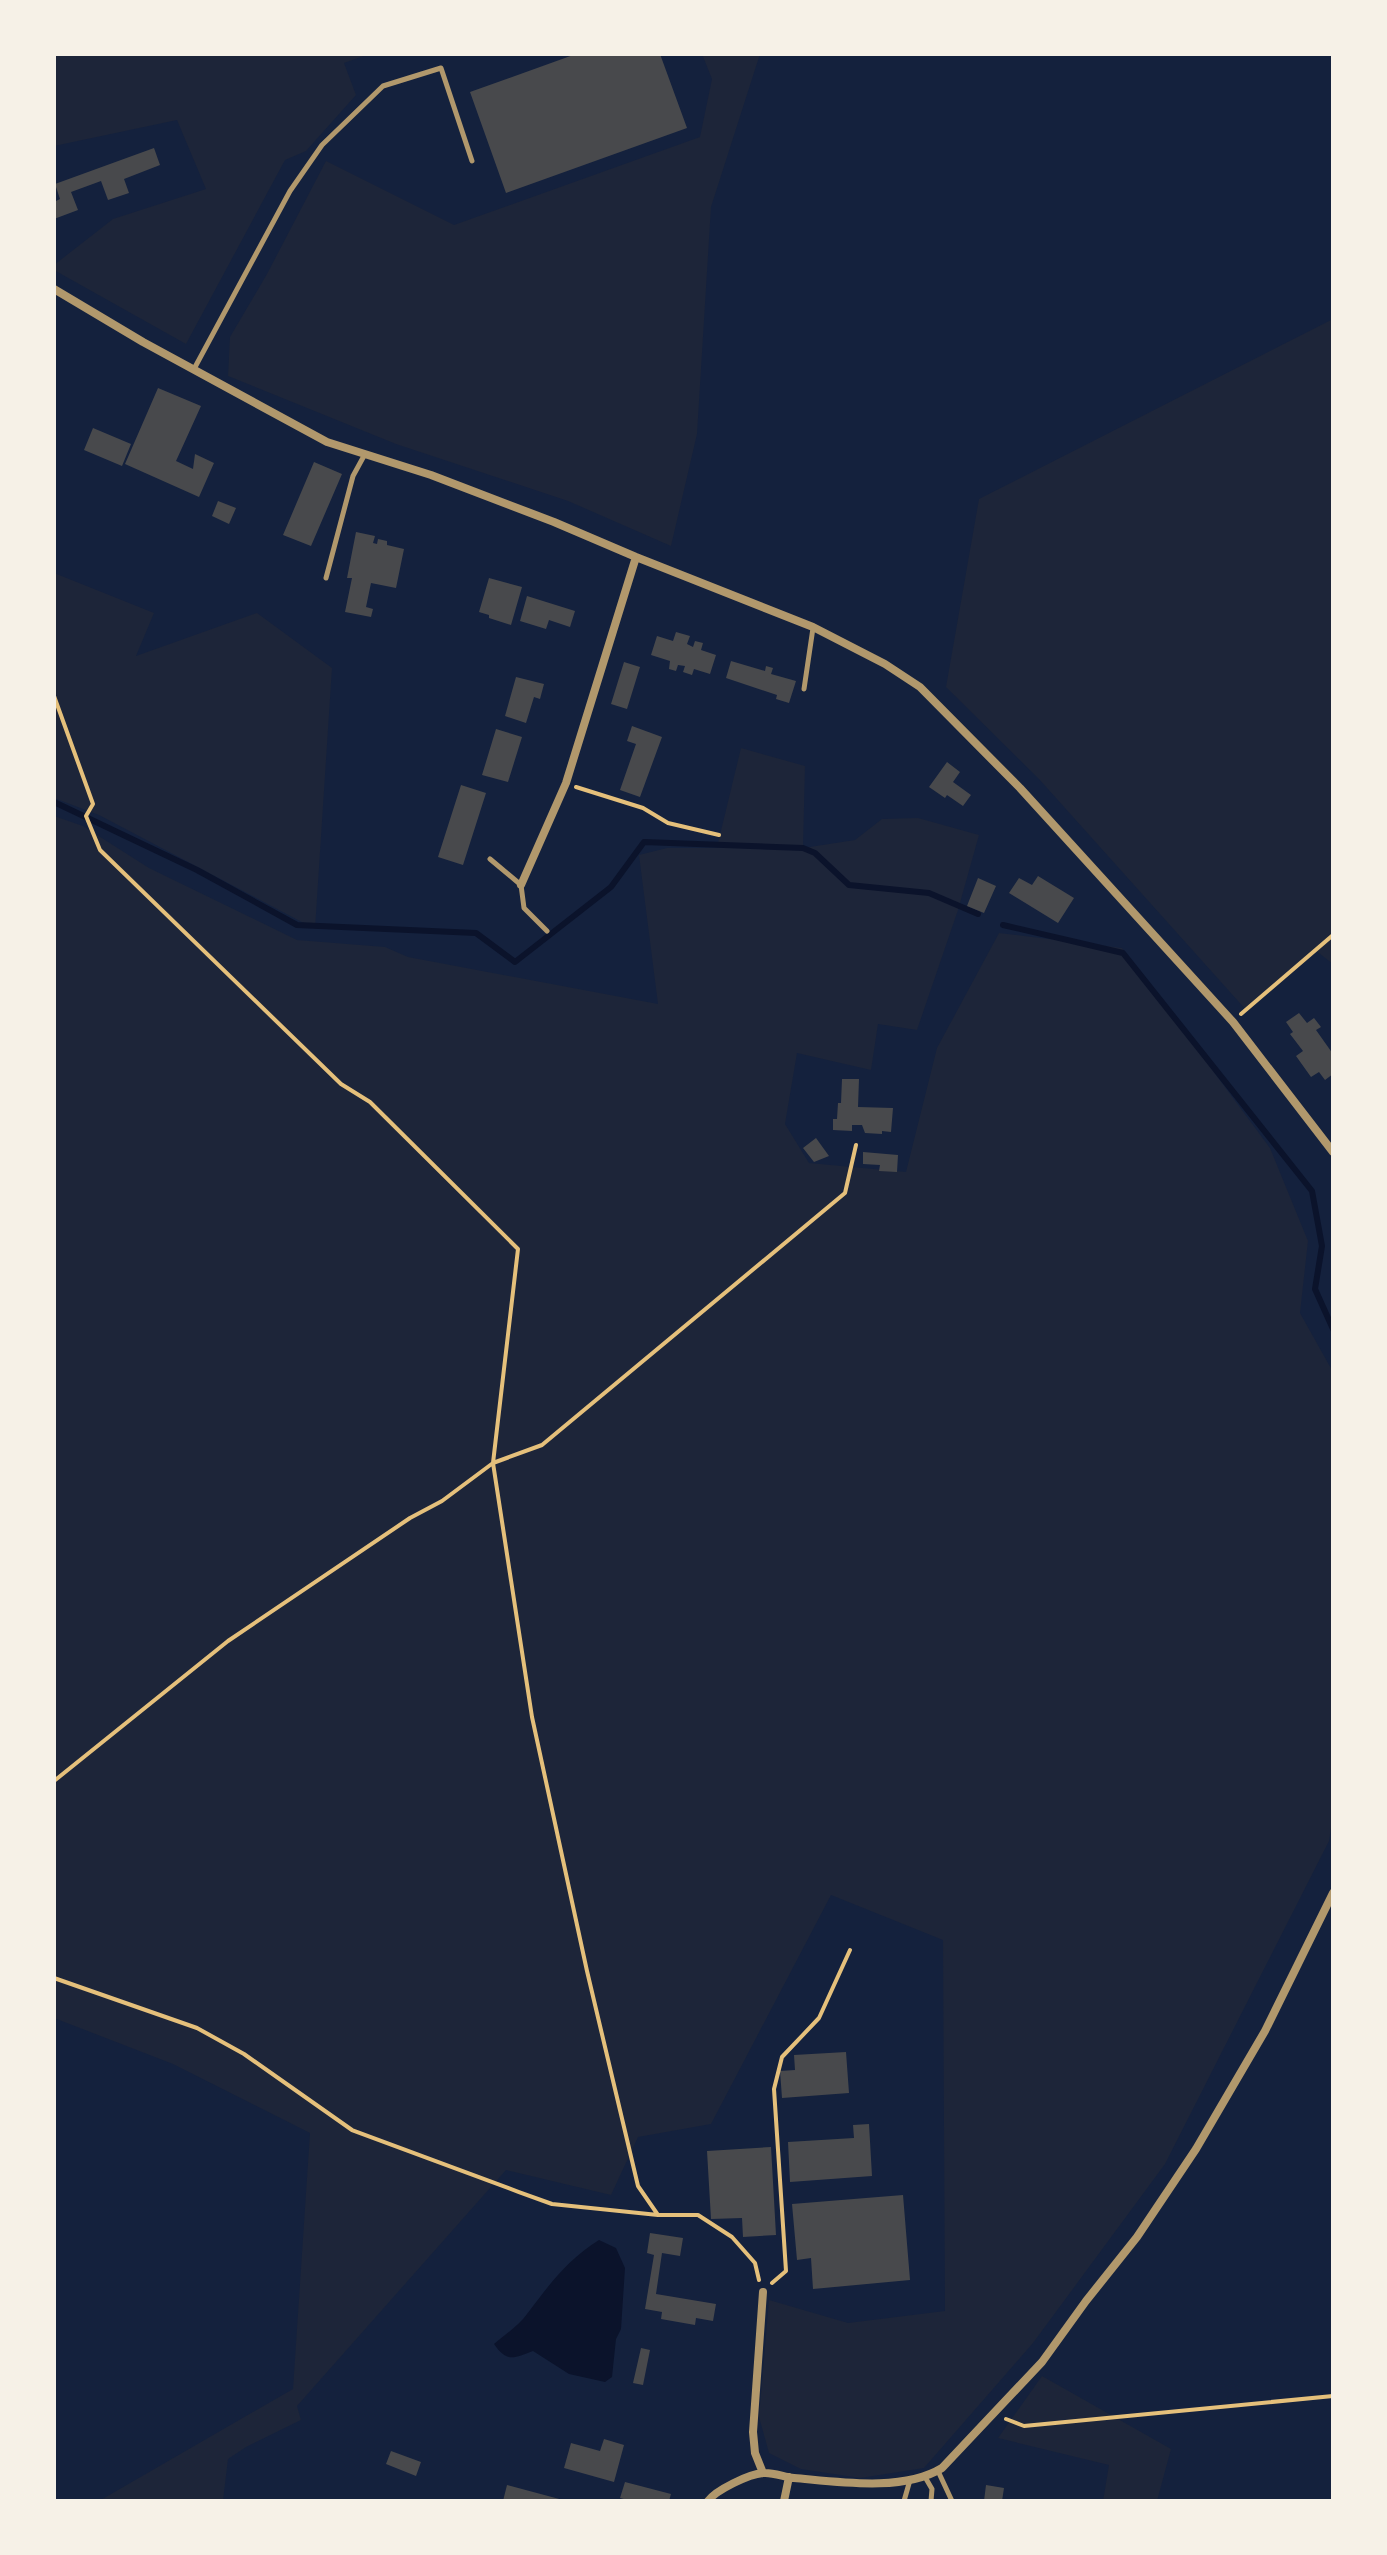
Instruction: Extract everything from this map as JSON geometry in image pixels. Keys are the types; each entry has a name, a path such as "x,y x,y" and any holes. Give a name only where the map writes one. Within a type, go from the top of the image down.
{"street":[{"path":"54,289 193,370 327,442 431,475 542,517 813,627 885,664 920,687 1031,799 1233,1022 1333,1152"},
{"path":"521,885 566,783 636,557"},
{"path":"708,2501 712,2495 737,2482 763,2473 860,2484 910,2480 938,2471 1042,2362 1137,2237 1196,2149 1265,2031 1333,1893"},
{"path":"763,2292 753,2432 755,2453 763,2473"},
{"path":"784,2501 789,2477"}],"lane":[{"path":"193,370 290,191 322,145 383,86 441,68 472,161"},
{"path":"326,578 353,476 365,454"},
{"path":"804,689 813,627"},
{"path":"490,859 521,885 524,908 547,931"},
{"path":"938,2471 952,2501"},
{"path":"925,2477 932,2489 931,2501"},
{"path":"904,2501 910,2480"}],"path":[{"path":"54,696 93,804 86,816 100,850 341,1084 370,1102 518,1249 493,1463 532,1717 581,1941 638,2186 658,2215"},
{"path":"566,783 643,808 668,823 719,835"},
{"path":"1233,1022 1333,935"},
{"path":"54,1781 228,1641 410,1518 442,1501 493,1463 542,1445 845,1193 856,1145"},
{"path":"54,1978 197,2028 244,2054 352,2130 552,2204 658,2215 698,2215 732,2237 755,2263 763,2292 786,2271 774,2089 782,2057 819,2018 850,1950"},
{"path":"992,2415 1024,2426 1333,2396"}],"shaded area":[{"path":"54,54 369,54 344,63 356,95 306,151 285,160 186,344 54,270 54,265 113,219 206,189 177,120 54,146"},
{"path":"702,54 760,54 711,207 697,434 671,546 568,501 396,444 228,376 230,337 326,161 454,225 700,137 712,79"},
{"path":"1333,319 1333,964 1315,950 1247,1011 1039,779 946,687 979,499"},
{"path":"54,573 154,613 136,656 257,613 332,668 315,929 99,815 54,798"},
{"path":"741,748 805,766 803,848 855,840 882,819 918,818 979,835 958,910 917,1030 878,1024 871,1070 797,1053 785,1124 809,1163 906,1172 937,1048 999,933 1122,948 1270,1148 1308,1241 1300,1313 1333,1372 1333,1815 1329,1841 1165,2164 1033,2343 924,2468 860,2478 801,2469 769,2453 759,2417 769,2300 848,2323 945,2311 943,1940 831,1895 711,2124 638,2137 611,2195 506,2170 297,2406 301,2420 228,2459 223,2501 99,2501 293,2389 310,2133 173,2064 54,2018 54,816 83,826 149,868 297,940 385,947 408,957 658,1004 639,855 667,848 783,848 718,843"},
{"path":"599,2240 616,2248 625,2268 621,2329 616,2339 612,2377 605,2382 569,2374 533,2351 516,2357 503,2354 494,2344 524,2318 568,2265"},
{"path":"1042,2376 1171,2449 1157,2501 1103,2501 1109,2465 998,2438"}],"building":[{"path":"576,54 660,54 687,128 506,193 470,92"},
{"path":"154,148 160,165 124,179 129,193 108,200 101,181 71,192 78,210 54,219 54,202 60,199 55,184"},
{"path":"158,388 201,406 176,461 193,469 195,454 214,463 199,497 125,464"},
{"path":"93,428 131,444 122,466 84,450"},
{"path":"314,462 342,474 311,546 283,535"},
{"path":"218,501 236,508 229,524 212,516"},
{"path":"356,532 375,536 373,543 377,544 378,539 404,549 396,588 371,583 366,607 373,609 371,617 345,612 352,578 347,578"},
{"path":"489,578 522,587 511,625 479,612"},
{"path":"527,596 575,611 570,627 549,620 546,629 520,621"},
{"path":"676,632 690,636 687,644 693,647 695,641 703,643 701,650 716,655 710,674 694,669 692,675 683,672 685,666 678,665 676,671 669,669 670,661 651,655 657,636 673,641"},
{"path":"731,661 765,671 766,666 773,668 771,674 796,681 789,703 776,699 777,695 726,678"},
{"path":"624,662 640,667 627,709 611,704"},
{"path":"516,677 544,684 540,699 534,697 526,723 505,716"},
{"path":"632,726 662,737 640,797 620,790 636,744 627,741"},
{"path":"496,729 522,737 508,782 482,775"},
{"path":"947,762 960,772 953,782 971,795 963,806 929,787"},
{"path":"461,785 486,793 463,865 438,857"},
{"path":"1038,876 1074,898 1058,923 1009,893 1019,878 1032,885"},
{"path":"978,878 996,886 984,913 967,906"},
{"path":"1299,1013 1307,1023 1314,1018 1321,1027 1316,1030 1333,1054 1333,1074 1325,1080 1319,1072 1311,1077 1296,1056 1303,1051 1290,1034 1293,1032 1286,1022"},
{"path":"842,1079 859,1079 858,1107 893,1108 891,1132 865,1133 862,1125 852,1125 852,1131 833,1130 833,1119 837,1119 838,1103 841,1103"},
{"path":"816,1138 829,1156 814,1162 803,1148"},
{"path":"863,1152 898,1155 897,1172 879,1171 880,1165 863,1164"},
{"path":"846,2052 849,2093 782,2098 780,2071 795,2070 794,2055"},
{"path":"869,2124 872,2176 790,2182 788,2142 854,2138 853,2125"},
{"path":"771,2147 776,2235 743,2237 742,2218 711,2219 707,2151"},
{"path":"903,2195 910,2280 813,2289 811,2258 797,2260 792,2204"},
{"path":"650,2233 683,2238 680,2256 662,2253 656,2294 716,2304 713,2321 696,2318 695,2325 661,2319 662,2312 645,2309 654,2255 647,2253"},
{"path":"641,2348 650,2350 643,2385 633,2383"},
{"path":"604,2439 624,2445 614,2482 564,2468 571,2443 600,2451"},
{"path":"391,2451 421,2462 416,2476 386,2464"},
{"path":"625,2482 671,2494 669,2501 620,2498"},
{"path":"507,2485 563,2500 563,2501 503,2501"},
{"path":"986,2485 1004,2488 1002,2501 984,2501"}],"waterway":[{"path":"54,802 197,870 297,925 476,933 515,962 611,887 644,842 803,848 815,853 849,885 929,893 978,914"},
{"path":"1003,925 1123,953 1312,1191 1322,1246 1315,1289 1333,1329"}]}
